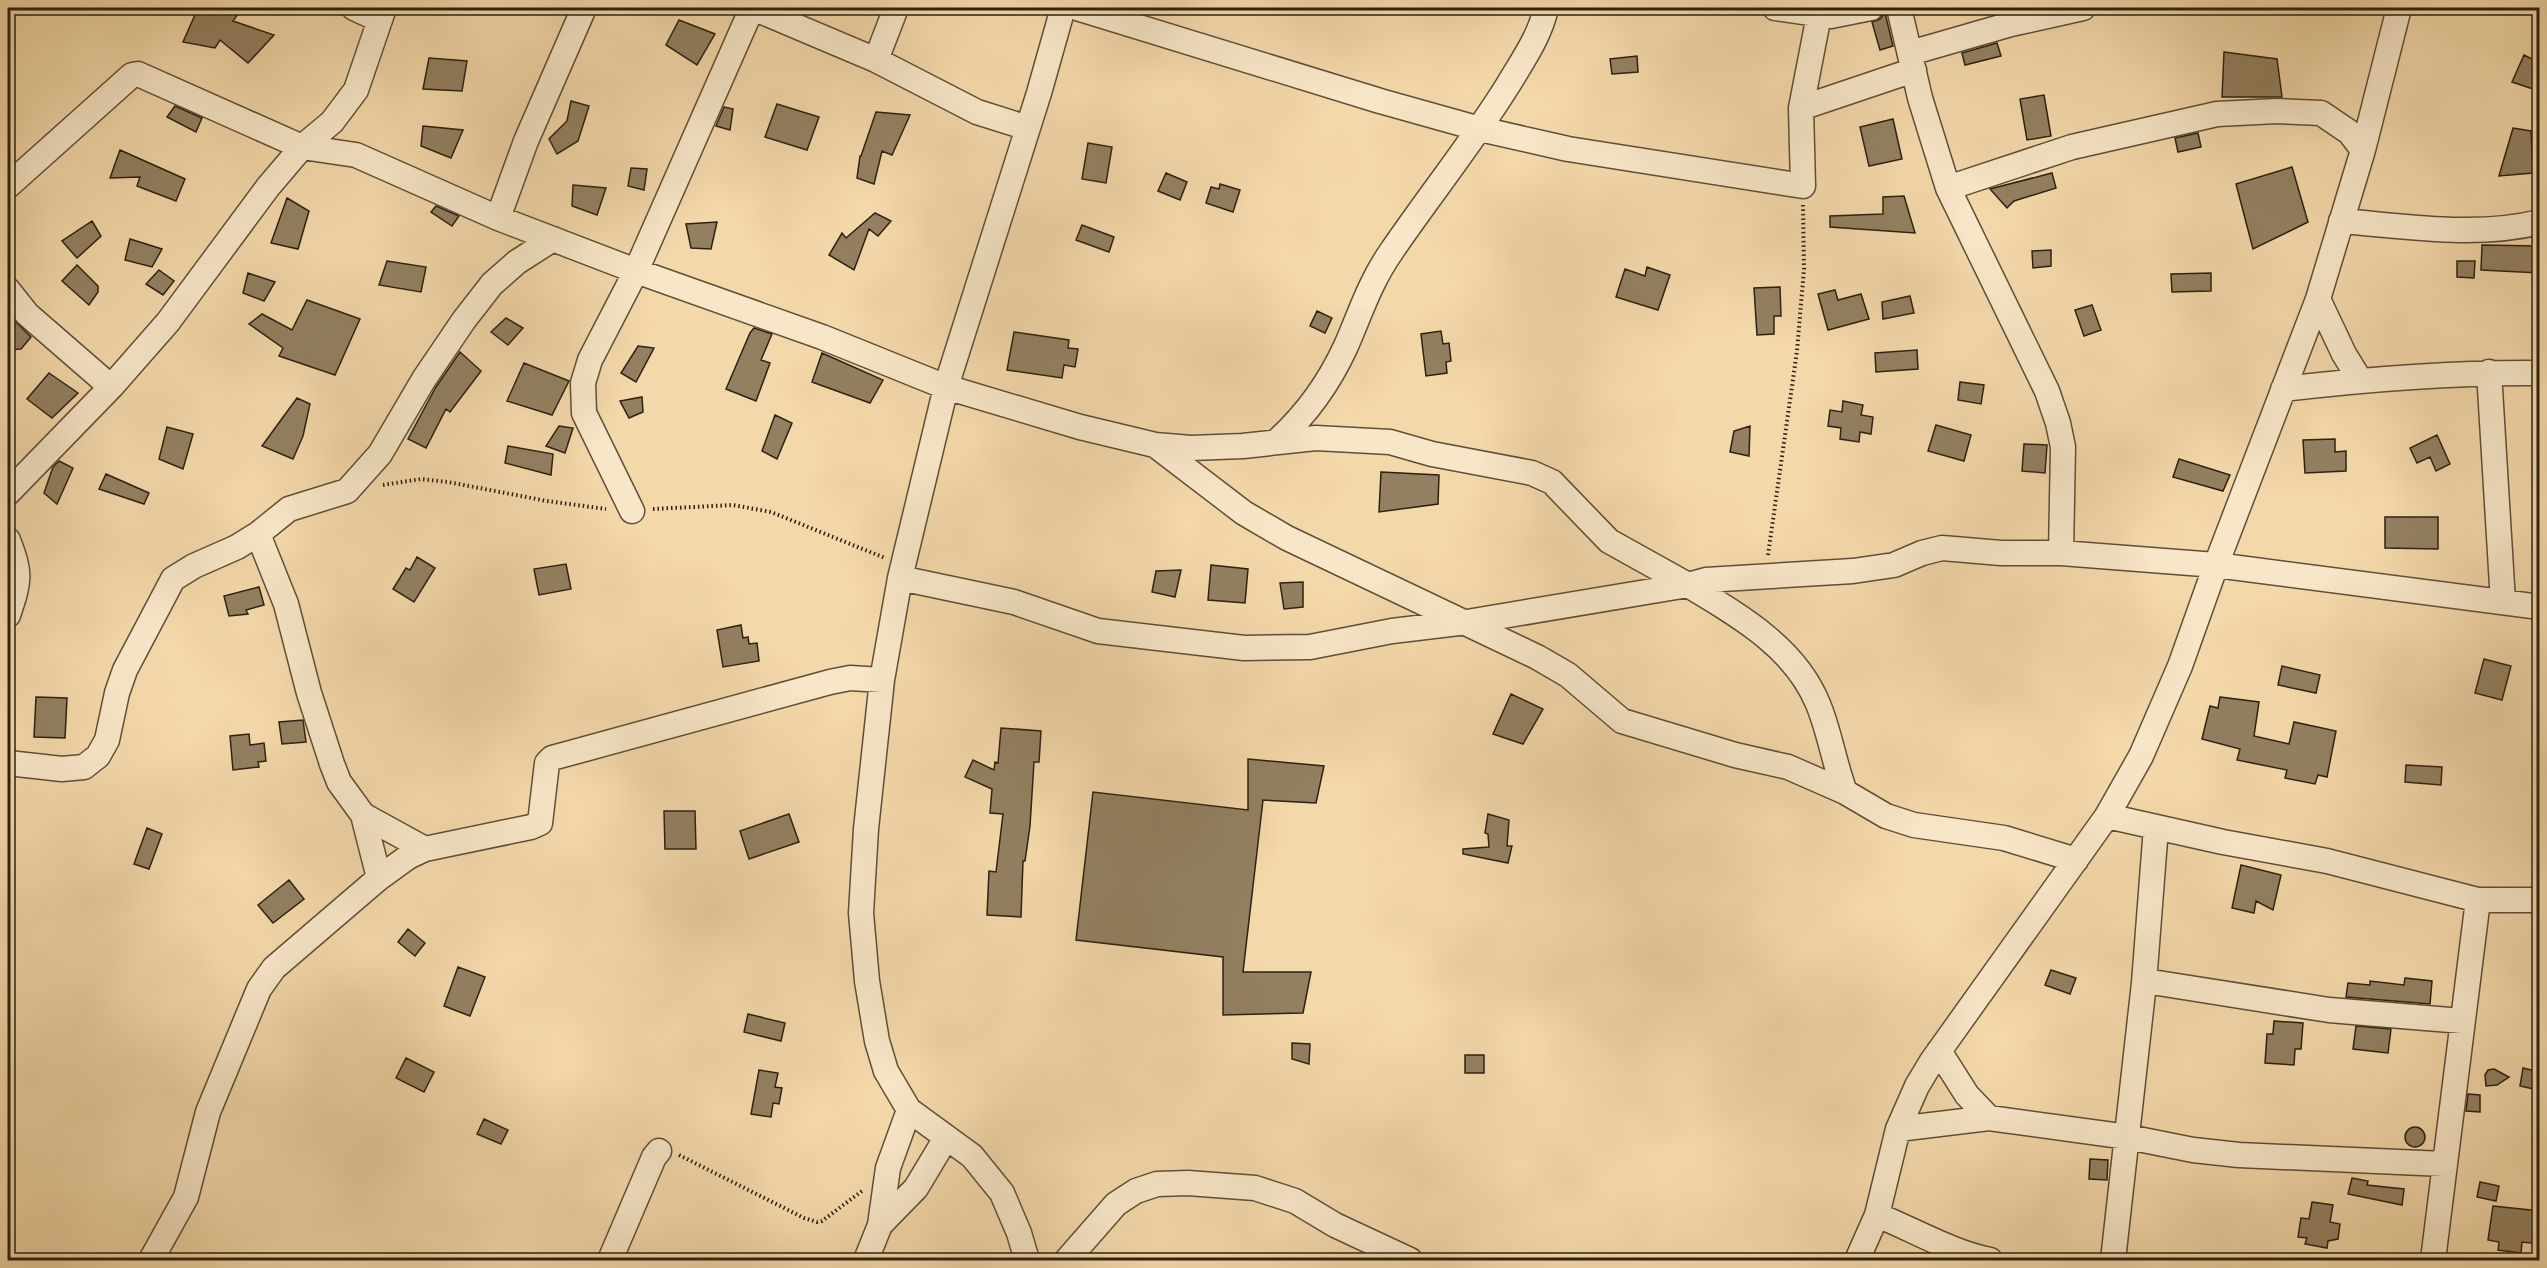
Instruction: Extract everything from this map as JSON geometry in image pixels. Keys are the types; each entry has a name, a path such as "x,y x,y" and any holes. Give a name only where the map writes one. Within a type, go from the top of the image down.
{"street":[{"path":"8,492 111,387 168,322 261,196 302,147 332,122 356,90 382,14 354,8"},
{"path":"498,218 526,141 584,8"},
{"path":"632,511 584,413 583,383 590,360 636,271 752,8 876,60 977,112 1028,128"},
{"path":"876,60 896,8"},
{"path":"1027,1260 1019,1233 1002,1193 972,1156 909,1110 886,1071 877,1041 867,981 861,913 866,829 882,680 902,572 946,387 1028,128 1063,8"},
{"path":"1077,8 1380,101 1480,129 1568,149 1803,186 1801,108 1821,11"},
{"path":"1277,441 1300,420 1315,401 1346,345 1376,276 1390,252 1480,129 1533,44 1546,8"},
{"path":"1775,8 1845,15 1871,8"},
{"path":"1899,8 1920,98 1948,188 2047,391 2058,423 2063,447 2061,554"},
{"path":"1801,108 2011,24 2083,8"},
{"path":"1857,1260 1876,1215 1898,1130 1917,1086 2107,816 2141,756 2180,666 2216,565 2318,299 2363,150 2399,8"},
{"path":"8,186 132,75 138,74 302,147 357,155 498,218 636,271 822,337 946,387 1080,427 1155,445 1191,448 1343,437 1390,442 1432,454 1532,473 1552,482 1609,541 1746,620 1802,671 1818,703 1845,792"},
{"path":"1948,188 2072,147 2217,114 2277,111 2321,113 2349,132 2363,150"},
{"path":"2341,221 2413,227 2481,229 2523,226 2540,222"},
{"path":"8,762 62,769 84,767 98,756 107,740 117,693 125,670 173,579 258,534 289,509 347,491 380,454 424,379 464,320 492,284 518,262 553,239"},
{"path":"8,290 27,314 111,387"},
{"path":"2318,299 2344,354 2361,380"},
{"path":"2283,389 2361,380 2489,372 2540,373"},
{"path":"2489,372 2503,602"},
{"path":"1155,445 1252,518 1287,538 1467,622 1568,675 1622,721 1735,755 1788,767 1845,792 1886,816 1914,825 2004,838 2076,860"},
{"path":"258,534 286,604 309,693 332,764 339,782 363,815 379,878"},
{"path":"8,540 18,566 19,579 8,615"},
{"path":"902,572 1014,602 1098,631 1244,648 1310,647 1392,631 1467,622 1688,585 1706,580 1853,571 1894,565 1922,553 1942,549 2061,554 2216,565 2540,607"},
{"path":"151,1260 186,1197 208,1112 258,989 274,968 394,865 425,849 531,827 540,823 547,763 552,758 830,682 850,678 882,680"},
{"path":"363,815 425,849"},
{"path":"2107,816 2327,861 2478,900 2540,900"},
{"path":"2113,1260 2144,983 2156,827"},
{"path":"2433,1260 2478,900"},
{"path":"2144,983 2158,983 2329,1010 2462,1021"},
{"path":"1940,1051 1967,1095 1989,1118"},
{"path":"866,1260 880,1226 885,1181 909,1110"},
{"path":"1898,1130 1989,1118 2239,1155 2444,1164"},
{"path":"880,1226 916,1188 946,1138"},
{"path":"610,1260 654,1157 659,1151"},
{"path":"1067,1260 1116,1204 1136,1191 1157,1184 1188,1183 1256,1188 1295,1201 1335,1225 1410,1260"},
{"path":"1876,1215 1913,1229 1945,1245 1990,1260"}],"path":[{"path":"1765,576 1797,351 1803,269 1803,186"},
{"path":"347,491 421,479 567,504 632,511 693,506 733,506 771,512 902,572"},
{"path":"659,1151 671,1150 804,1218 817,1222 827,1218 864,1190 885,1181"}],"building":[{"path":"198,8 242,8 233,21 274,35 248,63 220,40 215,48 183,42"},
{"path":"1885,13 1893,46 1880,50 1872,22 1880,19"},
{"path":"679,20 715,34 697,65 666,45"},
{"path":"1997,43 2001,56 1965,65 1962,53"},
{"path":"2224,52 2277,59 2282,97 2222,97"},
{"path":"2524,55 2540,63 2536,90 2512,82"},
{"path":"1637,56 1638,72 1612,74 1610,59"},
{"path":"429,58 467,61 462,91 423,89"},
{"path":"2044,95 2051,136 2027,140 2020,99"},
{"path":"571,101 589,106 578,141 557,154 549,139 567,121"},
{"path":"777,104 819,117 807,150 765,137"},
{"path":"175,106 202,118 196,132 167,117"},
{"path":"724,107 733,109 730,130 716,126"},
{"path":"876,112 910,115 892,155 882,151 874,184 857,178 860,156"},
{"path":"1893,119 1902,159 1869,166 1860,127"},
{"path":"423,126 463,130 451,158 421,146"},
{"path":"2513,128 2531,131 2533,173 2499,176"},
{"path":"2198,133 2201,147 2178,152 2175,138"},
{"path":"1088,143 1112,147 1106,183 1082,179"},
{"path":"120,150 185,179 176,201 137,186 140,177 110,178"},
{"path":"2292,167 2308,222 2253,249 2236,184"},
{"path":"631,168 647,169 644,190 628,186"},
{"path":"1166,173 1187,182 1180,200 1158,191"},
{"path":"2052,173 2056,188 2014,201 2007,208 1990,189"},
{"path":"1220,184 1240,190 1233,212 1206,203 1211,187 1219,189"},
{"path":"573,185 606,188 597,215 572,206"},
{"path":"1904,196 1915,233 1830,227 1830,216 1883,214 1883,197"},
{"path":"287,198 309,211 298,249 271,243"},
{"path":"436,206 459,216 452,226 431,212"},
{"path":"875,213 891,221 878,236 869,229 854,270 829,255 842,233 846,238"},
{"path":"92,221 101,236 77,258 62,241"},
{"path":"717,222 711,249 691,248 686,224"},
{"path":"1082,225 1114,237 1109,252 1076,240"},
{"path":"130,239 162,249 152,267 125,260"},
{"path":"2482,245 2540,246 2540,273 2481,270"},
{"path":"2051,250 2051,266 2033,268 2032,251"},
{"path":"387,261 426,267 421,292 379,285"},
{"path":"2457,261 2475,261 2474,278 2457,277"},
{"path":"77,265 98,286 98,292 89,305 62,281"},
{"path":"1647,267 1670,275 1658,310 1616,297 1625,269 1645,276"},
{"path":"159,270 174,281 163,295 146,284"},
{"path":"248,273 275,282 264,301 243,293"},
{"path":"2211,273 2211,291 2172,292 2171,274"},
{"path":"1780,287 1781,316 1774,316 1774,334 1757,335 1754,288"},
{"path":"1835,290 1838,300 1861,294 1869,319 1828,330 1818,294"},
{"path":"1910,296 1914,313 1883,319 1882,302"},
{"path":"307,300 360,319 335,375 279,356 283,348 249,324 262,314 292,330"},
{"path":"2092,305 2101,330 2084,336 2075,310"},
{"path":"1317,311 1332,318 1325,333 1310,326"},
{"path":"12,318 31,337 21,349 8,350 8,327"},
{"path":"506,318 523,328 508,345 491,332"},
{"path":"754,328 772,334 761,360 770,363 756,401 726,389"},
{"path":"1441,331 1443,344 1449,343 1451,361 1446,362 1447,373 1426,376 1421,334"},
{"path":"1014,332 1069,340 1068,348 1078,349 1075,367 1064,365 1062,378 1007,370"},
{"path":"638,346 654,348 636,382 621,373"},
{"path":"1917,350 1918,369 1876,372 1875,353"},
{"path":"460,352 481,371 450,412 446,409 426,448 408,439 436,387"},
{"path":"822,353 883,380 870,403 812,382"},
{"path":"524,363 569,381 552,415 507,401"},
{"path":"49,373 78,393 52,418 27,399"},
{"path":"1960,382 1984,385 1981,404 1958,400"},
{"path":"642,397 643,412 629,418 620,401"},
{"path":"297,398 310,404 303,436 293,459 262,446"},
{"path":"1843,401 1863,405 1861,415 1873,417 1871,434 1860,432 1859,442 1840,439 1841,428 1828,426 1830,410 1842,412"},
{"path":"775,415 792,423 777,459 762,451"},
{"path":"1936,425 1971,435 1964,461 1928,451"},
{"path":"559,426 573,428 565,453 546,446"},
{"path":"1750,426 1749,456 1730,452 1734,431"},
{"path":"167,427 193,434 183,469 159,459"},
{"path":"2437,435 2450,464 2436,471 2430,457 2417,463 2410,448"},
{"path":"2335,439 2335,452 2346,451 2346,471 2305,473 2303,440"},
{"path":"2024,444 2047,445 2045,473 2022,471"},
{"path":"508,446 553,454 551,475 505,463"},
{"path":"2179,459 2230,475 2223,491 2173,477"},
{"path":"59,461 73,468 57,504 44,493 53,467"},
{"path":"1381,472 1439,475 1438,504 1379,512"},
{"path":"106,474 149,493 144,504 99,489"},
{"path":"2385,517 2438,517 2438,549 2385,548"},
{"path":"417,557 435,568 414,602 393,589 406,568 410,570"},
{"path":"566,564 571,589 539,595 534,569"},
{"path":"1211,565 1248,569 1245,603 1208,600"},
{"path":"1181,570 1175,597 1152,592 1156,571"},
{"path":"1303,582 1303,607 1284,609 1280,583"},
{"path":"259,587 264,605 246,610 248,614 229,616 224,596"},
{"path":"741,625 743,638 748,637 749,644 757,643 759,661 723,667 717,630"},
{"path":"2484,659 2511,666 2502,700 2475,693"},
{"path":"2282,666 2320,675 2316,693 2278,685"},
{"path":"1511,694 1543,709 1523,744 1493,734"},
{"path":"36,697 67,698 65,738 34,737"},
{"path":"2220,697 2259,702 2254,736 2289,744 2294,722 2336,731 2327,777 2318,775 2315,784 2285,778 2287,770 2237,760 2240,749 2202,739 2210,706 2218,708"},
{"path":"303,720 306,742 282,744 279,722"},
{"path":"1001,728 1041,731 1039,762 1034,762 1030,826 1025,861 1023,861 1021,917 987,915 989,871 996,872 1003,814 990,813 992,789 965,777 973,760 994,770 995,762 998,763"},
{"path":"249,734 250,745 264,743 266,761 258,762 259,767 233,770 230,736"},
{"path":"1248,759 1324,766 1316,803 1263,800 1243,972 1311,972 1303,1013 1223,1015 1223,957 1076,940 1093,792 1248,810"},
{"path":"2406,765 2442,767 2441,785 2405,782"},
{"path":"664,811 695,811 696,849 665,849"},
{"path":"789,814 799,842 749,859 740,831"},
{"path":"1488,814 1509,820 1507,846 1512,846 1508,863 1463,854 1463,849 1489,847 1488,834 1485,833"},
{"path":"147,828 162,834 149,869 134,864"},
{"path":"2241,865 2281,875 2273,910 2256,901 2254,913 2232,908"},
{"path":"289,880 304,899 273,923 258,905"},
{"path":"408,929 425,943 415,956 398,942"},
{"path":"458,967 485,977 470,1016 444,1006"},
{"path":"2051,970 2076,978 2070,994 2045,985"},
{"path":"2405,978 2432,981 2430,1004 2346,997 2348,983 2370,985 2370,981 2404,985"},
{"path":"748,1014 785,1023 781,1041 744,1032"},
{"path":"2274,1021 2303,1023 2301,1049 2295,1049 2294,1065 2265,1063 2267,1034 2273,1034"},
{"path":"2356,1026 2391,1029 2388,1053 2353,1049"},
{"path":"1292,1043 1310,1044 1309,1064 1292,1059"},
{"path":"1465,1055 1484,1055 1484,1073 1465,1073"},
{"path":"406,1058 434,1072 424,1092 396,1078"},
{"path":"2523,1068 2540,1072 2538,1090 2520,1086"},
{"path":"2494,1069 2509,1077 2497,1085 2486,1086 2485,1075 2488,1070"},
{"path":"759,1070 778,1073 775,1087 782,1088 779,1104 773,1103 771,1117 751,1114"},
{"path":"2468,1094 2480,1095 2480,1112 2466,1111"},
{"path":"484,1119 508,1130 501,1144 477,1134"},
{"path":"2411,1127 2419,1127 2425,1133 2425,1141 2419,1147 2411,1147 2405,1141 2405,1133"},
{"path":"2090,1159 2108,1160 2107,1180 2089,1179"},
{"path":"2352,1178 2368,1181 2367,1185 2404,1189 2402,1205 2348,1194"},
{"path":"2480,1182 2499,1186 2496,1201 2477,1197"},
{"path":"2312,1202 2333,1205 2330,1222 2340,1224 2338,1239 2328,1241 2327,1248 2305,1244 2307,1238 2298,1237 2301,1218 2309,1219"},
{"path":"2493,1206 2540,1211 2540,1244 2522,1242 2521,1253 2498,1250 2499,1242 2488,1240"}]}
